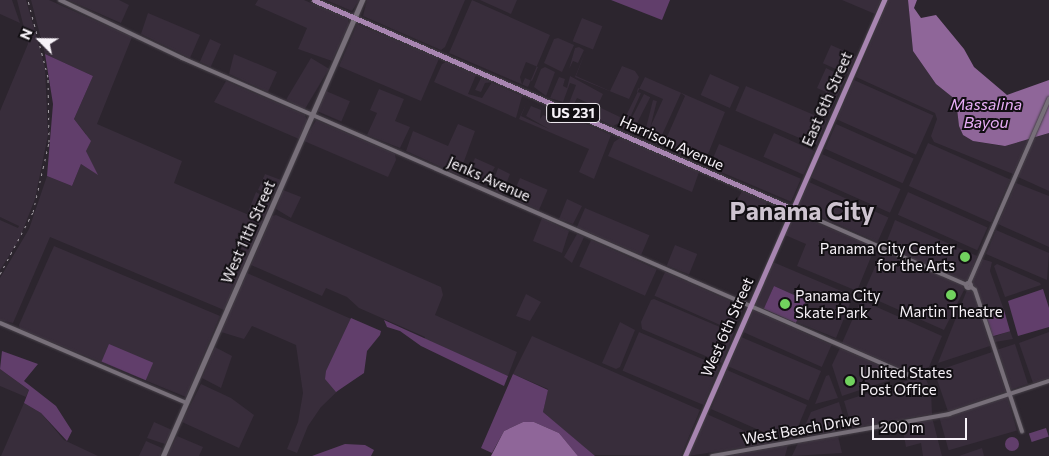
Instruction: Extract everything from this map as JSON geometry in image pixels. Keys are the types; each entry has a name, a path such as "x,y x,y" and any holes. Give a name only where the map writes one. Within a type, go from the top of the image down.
{"main road":[{"name":"Harrison Avenue","path":"314,0 793,209"},
{"name":"West 11th Street","path":"164,456 362,0"},
{"name":"East 6th Street","path":"793,209 884,0"},
{"name":"West 6th Street","path":"685,456 793,209"}],"street":[{"name":"Jenks Avenue","path":"60,0 313,115 911,376"},
{"path":"1022,431 975,290 968,284 1049,99"},
{"name":"Harrison Avenue","path":"793,209 968,284"},
{"path":"0,323 187,403"},
{"name":"West Beach Drive","path":"712,456 949,414 1049,381"}],"shaded area":[{"path":"0,0 12,0 20,23 0,14"},
{"path":"17,0 26,0 45,67 48,135 35,199 19,240 0,270 0,220 18,228 19,226 0,217 0,111 28,44"},
{"path":"31,0 49,0 132,37 97,124 182,161 174,183 263,221 224,310 50,237 13,323 0,320 0,278 29,229 47,176 72,186 81,164 97,174 86,151 86,134 74,119 93,76 45,54"},
{"path":"68,0 119,0 129,5 121,23"},
{"path":"258,0 304,0 348,19 349,24 332,61 298,49 307,28 255,5"},
{"path":"326,0 359,0 352,11"},
{"path":"367,0 465,0 445,47 441,50 363,16"},
{"path":"472,0 550,35 537,66 526,62 520,77 522,84 449,53"},
{"path":"480,0 517,0 511,14"},
{"path":"611,0 670,0 662,20"},
{"path":"842,0 881,0 875,14"},
{"path":"888,0 908,0 913,51 936,84 956,100 959,126 963,135 973,141 1002,146 1030,137 1013,174 934,142 931,136 937,119 935,113 856,77"},
{"path":"148,13 200,35 190,58 141,34"},
{"path":"582,18 602,26 593,49 573,41"},
{"path":"357,24 439,59 421,101 339,66"},
{"path":"558,38 574,45 562,72 544,63 554,39"},
{"path":"210,39 221,44 211,67 200,62"},
{"path":"831,45 856,56 848,74 823,63"},
{"path":"579,47 584,50 578,63 573,61 569,69 575,48"},
{"path":"586,50 576,76 610,91 622,66 635,71 639,77 629,99 575,77"},
{"path":"45,54 93,76 74,119 91,141 86,151 98,175 81,164 72,186 47,176 53,104"},
{"path":"234,54 277,72 268,92 229,74"},
{"path":"311,58 329,69 304,110 286,99"},
{"path":"446,62 476,75 468,94 482,98 492,82 522,96 516,118 434,82 442,64"},
{"path":"545,67 555,72 546,96 534,87 541,69"},
{"path":"826,68 846,78 828,116 817,111 826,92 817,88"},
{"path":"710,74 739,87 730,108 701,95"},
{"path":"570,76 603,94 593,116 597,107 577,98 572,108 568,106 576,85 570,83 563,102 550,98 559,77 565,79 563,86 567,88"},
{"path":"479,77 491,82 485,83 481,92 475,90 481,78"},
{"path":"645,77 725,112 704,164 662,146 685,96 681,93 662,135 649,130 663,99 639,89"},
{"path":"525,78 531,80 528,87 522,85"},
{"path":"854,80 933,115 916,155 837,119"},
{"path":"226,81 305,115 307,120 299,139 214,102"},
{"path":"746,86 827,120 816,145 735,111"},
{"path":"379,89 404,99 395,121 410,127 400,148 367,135 377,113 370,110"},
{"path":"326,91 350,101 341,121 317,111"},
{"path":"638,92 641,93 625,129 638,135 623,129 622,124"},
{"path":"644,94 650,97 633,131 627,128"},
{"path":"653,100 657,101 648,136 644,135"},
{"path":"527,102 521,116 549,129 526,116 531,106 541,110 540,119 543,115 554,119 557,111 611,135 594,179 579,172 589,149 519,119"},
{"path":"601,108 620,117 619,123 613,126 596,118 600,118"},
{"path":"316,120 395,154 396,160 388,177 304,141"},
{"path":"458,124 475,131 459,175 406,151 413,131 448,146"},
{"path":"836,124 914,159 903,183 825,149"},
{"path":"648,133 661,138 658,144 645,139"},
{"path":"774,133 814,151 804,175 763,157"},
{"path":"1049,133 1049,191 1018,177 1034,138"},
{"path":"620,138 699,172 692,192 608,156 614,142"},
{"path":"928,143 1010,180 991,223 909,186"},
{"path":"719,144 801,179 791,202 709,167"},
{"path":"822,154 901,189 890,213 811,178"},
{"path":"475,158 495,167 484,185 466,178"},
{"path":"498,168 510,174 502,194 491,188"},
{"path":"265,174 281,180 273,195 258,190"},
{"path":"520,178 548,190 539,210 511,198"},
{"path":"809,182 888,217 877,242 798,207"},
{"path":"1016,183 1049,196 1049,247 998,224"},
{"path":"283,190 301,197 291,218 276,209"},
{"path":"742,191 767,202 759,220 732,211"},
{"path":"256,192 271,201 264,218 248,212"},
{"path":"908,192 987,227 977,250 898,215"},
{"path":"567,199 582,206 573,224 559,219"},
{"path":"585,208 649,235 641,255 577,227"},
{"path":"795,214 875,247 857,291 797,266 806,244 785,235"},
{"path":"276,215 441,287 443,295 435,315 517,352 508,376 424,341 425,337 359,308 347,297 326,288 322,296 251,265 272,216"},
{"path":"542,218 569,231 562,253 533,241"},
{"path":"895,220 977,256 968,280 960,280 885,246"},
{"path":"996,230 1049,253 1047,280 986,254"},
{"path":"577,234 584,237 572,263 564,257"},
{"path":"591,240 657,269 645,296 579,266"},
{"path":"675,245 697,254 689,274 667,265"},
{"path":"54,246 220,316 186,397 20,329 19,325"},
{"path":"882,251 962,285 964,290 944,330 863,294"},
{"path":"982,259 992,262 990,271 1004,310 986,316 971,281"},
{"path":"773,262 853,296 836,338 796,322 805,300 774,286 764,309 755,304"},
{"path":"997,264 1041,285 1005,297 994,266"},
{"path":"665,272 744,307 733,331 654,296"},
{"path":"247,273 367,326 349,367 364,373 344,385 321,407 308,426 297,453 287,449 298,422 303,393 296,345 252,326 244,339 221,332"},
{"name":"Panama City Skate Park","path":"774,286 806,300 796,323 764,309"},
{"path":"1043,289 1049,308 1049,327 1018,336 1008,301"},
{"path":"967,290 974,292 990,346 938,363"},
{"path":"526,294 541,302 530,321 516,316"},
{"path":"654,299 734,333 722,363 642,329 641,322 651,300"},
{"path":"861,300 942,336 929,367 911,373 842,343"},
{"path":"753,310 832,345 822,367 743,332"},
{"path":"1004,310 1010,331 992,336 986,315"},
{"path":"351,318 381,331 367,351 364,373 336,392 325,379 326,371"},
{"path":"384,320 508,376 504,386 421,346 400,331 387,327"},
{"path":"620,322 635,330 620,367 616,369 602,363"},
{"path":"1010,331 1013,339 995,342 993,337"},
{"path":"639,332 720,366 704,405 623,371"},
{"path":"1049,332 1049,378 1033,383 1019,343"},
{"path":"532,336 700,410 681,456 593,455 543,412 548,389 513,374"},
{"path":"741,337 821,371 809,400 728,366"},
{"path":"109,344 153,363 146,380 102,361"},
{"path":"1015,344 1028,384 1011,390 998,350"},
{"path":"215,347 232,356 221,388 202,378"},
{"path":"840,348 898,374 899,377 842,396 832,365"},
{"path":"2,351 38,364 24,381 56,406 72,431 67,441 41,413 24,403 29,390 0,369"},
{"path":"992,352 1006,392 948,412 934,372"},
{"path":"0,369 29,390 26,397 0,386"},
{"path":"727,370 807,405 793,439 782,440 711,409"},
{"path":"513,374 548,390 543,412 595,456 578,456 559,433 534,422 523,422 504,431 492,453 481,448"},
{"path":"829,375 838,398 815,404 826,376"},
{"path":"924,375 931,391 932,414 852,428 844,401"},
{"path":"201,384 231,398 254,415 239,448 182,422"},
{"path":"1007,396 1017,431 949,450 939,416"},
{"path":"839,402 847,429 800,437 811,412"},
{"path":"24,403 41,413 64,440 98,456 1,456"},
{"path":"707,414 709,415 772,443 688,456"},
{"path":"932,420 942,456 923,456 921,443 906,447 902,425"},
{"path":"154,422 172,430 165,444 147,438"},
{"path":"1046,428 1049,437 1032,442 1029,434"},
{"path":"177,436 203,447 199,456 167,456"},
{"path":"838,436 842,453 792,456 798,443"},
{"path":"1012,437 1017,439 1019,444 1017,449 1012,451 1007,449 1005,444 1007,439"},
{"path":"146,441 162,448 160,456 139,456"},
{"path":"345,444 365,445 374,450 371,456 312,456"},
{"path":"788,445 785,456 726,456 755,451"},
{"path":"982,448 984,456 959,456"}],"water":[{"name":"Massalina Bayou","path":"908,0 917,0 914,8 921,18 936,15 964,49 974,67 1007,95 1049,80 1049,133 1005,146 973,141 963,135 959,126 956,100 936,84 913,51"},
{"path":"523,422 534,422 559,433 578,456 491,456 504,431"}],"railway":[{"path":"0,274 33,212 49,142 48,77 28,0"}],"place":[{"name":"Panama City Center for the Arts","path":"965,257"},
{"name":"Martin Theatre","path":"951,295"},
{"name":"Panama City Skate Park","path":"785,304"},
{"name":"United States Post Office","path":"850,381"}],"district":[{"name":"Panama City","path":"802,210"}]}
